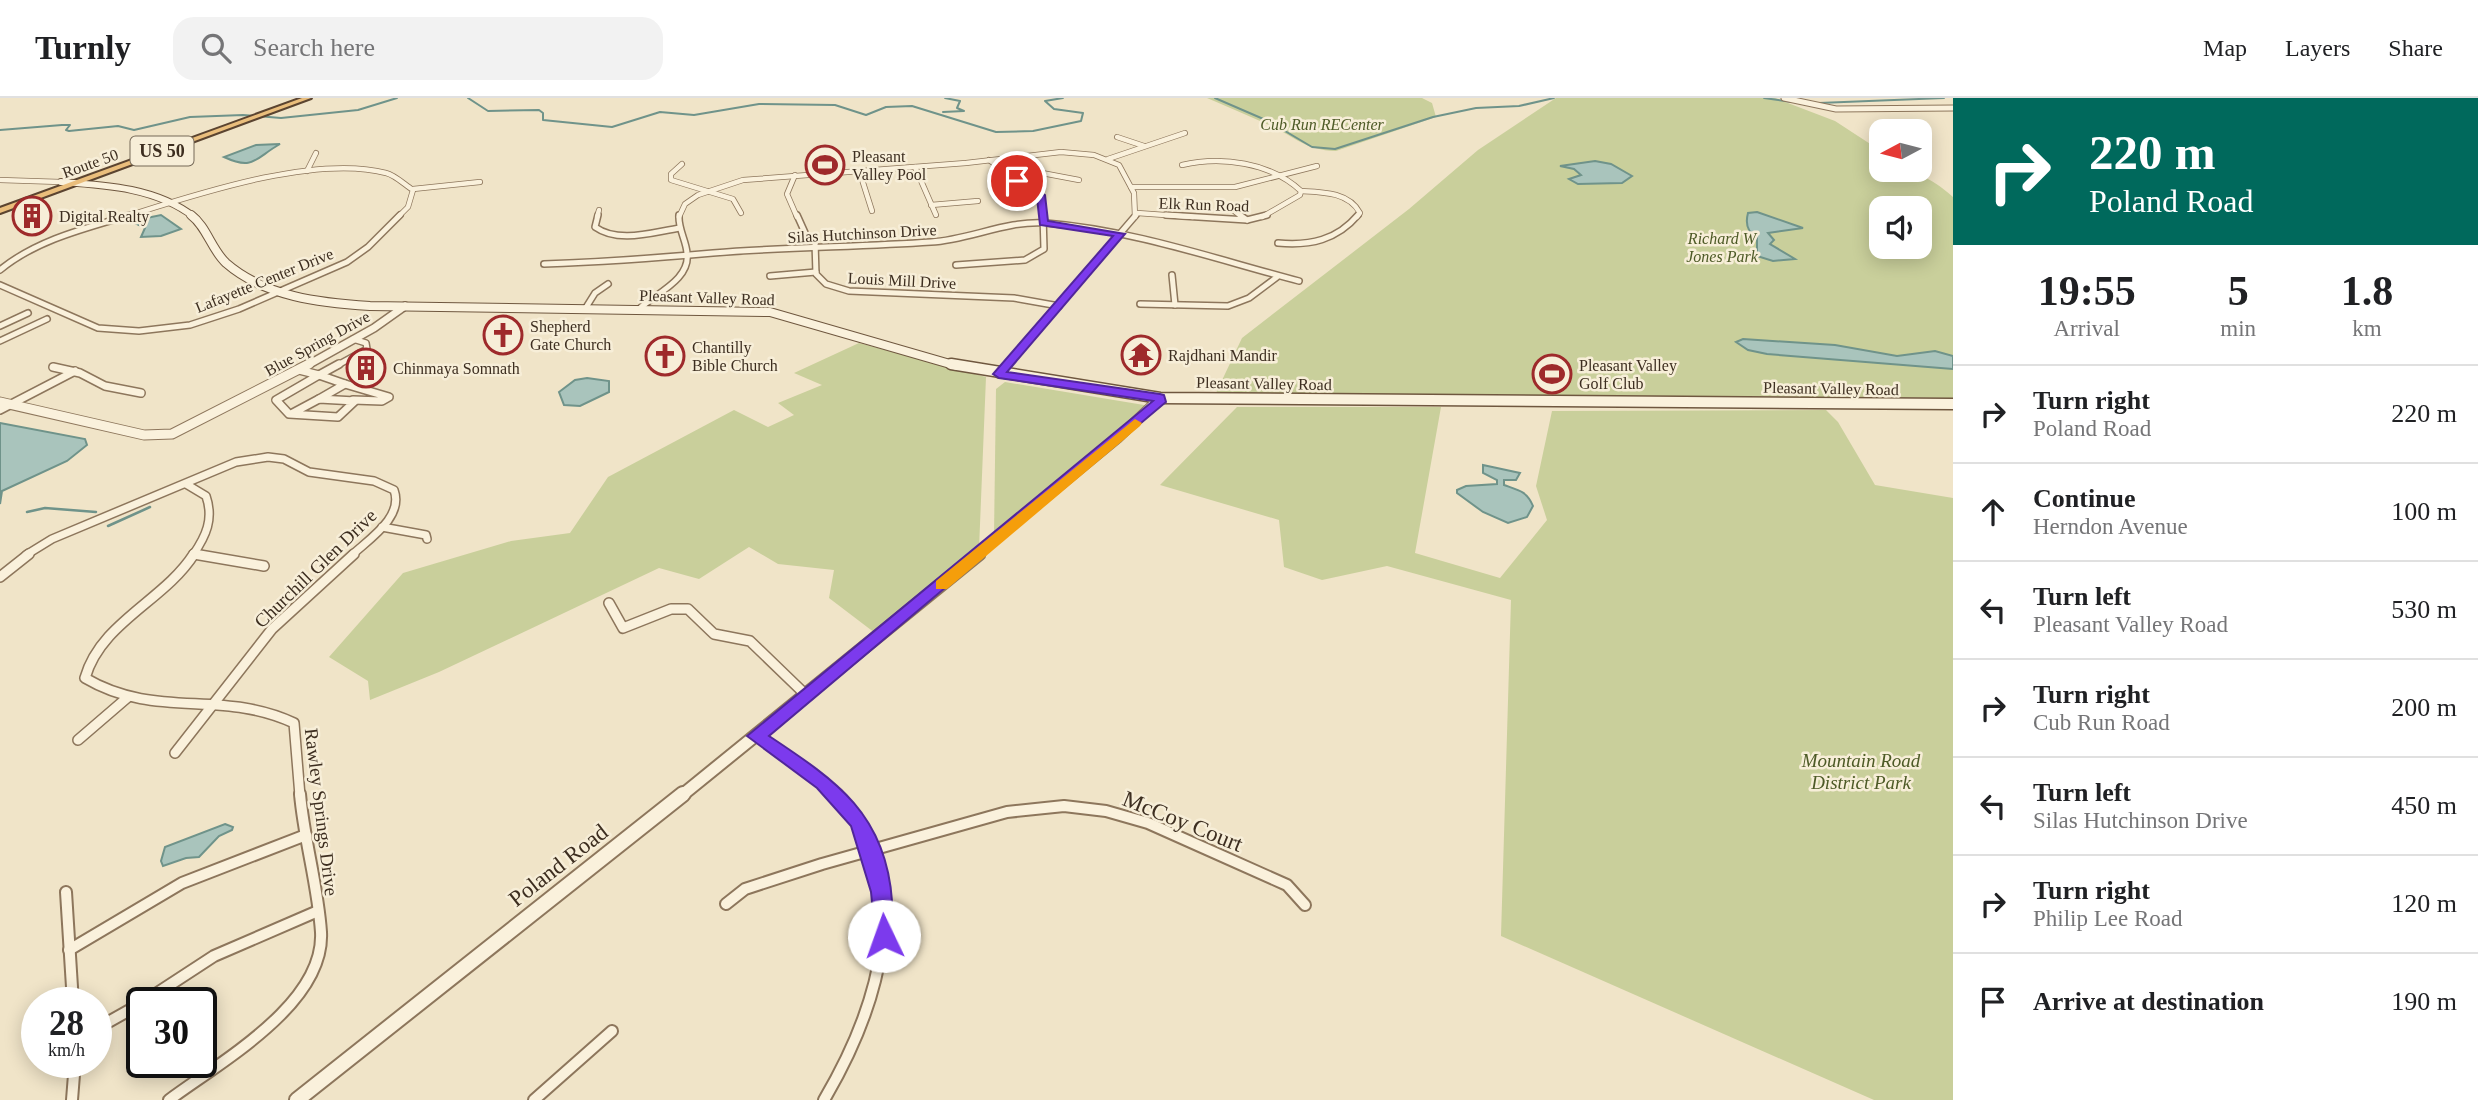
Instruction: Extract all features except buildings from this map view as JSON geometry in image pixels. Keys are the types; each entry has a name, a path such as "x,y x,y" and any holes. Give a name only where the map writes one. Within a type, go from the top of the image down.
{"highway":[{"name":"Route 50","path":"0,204 294,98"},
{"name":"Route 50","path":"0,211 308,98"}],"main road":[{"name":"Pleasant Valley Road","path":"61,182 167,205 200,229 236,272 282,292 328,303 780,314 909,355 999,374 1160,398 1953,404"}],"street":[{"path":"1784,98 1841,109 1953,108"},
{"path":"1108,159 1185,133"},
{"path":"1116,137 1144,147"},
{"path":"638,310 687,266 688,256 680,228 680,211 707,191 753,178 915,167 1055,152 1108,159 1125,170 1137,214 999,374"},
{"path":"307,171 316,153"},
{"name":"Elk Run Road","path":"1137,214 1247,220 1275,211 1297,198 1301,191 1278,177 1226,158 1182,165"},
{"path":"956,265 1020,261 1038,255 1044,249 1043,200 1039,194 989,160"},
{"path":"682,164 671,174 671,180 735,201 741,213"},
{"path":"1131,187 1227,188 1317,166"},
{"path":"915,167 936,215"},
{"path":"859,170 872,211"},
{"path":"0,270 16,257 40,245 253,180 307,171 375,172 400,179 413,189 480,182"},
{"path":"1012,178 1042,173 1079,180"},
{"path":"770,276 816,272 817,248 807,235 787,194 795,175"},
{"path":"0,180 61,182"},
{"name":"Lafayette Center Drive","path":"0,285 91,326 124,331 170,328 203,321 282,292 338,267 362,252 410,204 413,189"},
{"path":"1278,243 1305,246 1320,243 1360,213 1357,205 1347,199 1301,191"},
{"path":"931,205 978,201"},
{"path":"1229,207 1247,220"},
{"path":"599,210 594,227 606,233 680,228"},
{"name":"Silas Hutchinson Drive","path":"544,264 641,261 935,242 1011,226 1044,223 1172,244 1277,277 1299,281"},
{"name":"Louis Mill Drive","path":"816,272 825,284 849,291 1019,298 1059,306"},
{"path":"1172,275 1175,305"},
{"path":"1140,304 1235,304 1249,298 1277,277"},
{"path":"585,309 595,293 608,284"},
{"name":"Blue Spring Drive","path":"10,404 153,437 187,430 353,340 405,306"},
{"path":"0,326 28,313"},
{"path":"0,341 47,319"},
{"path":"0,334 11,336"},
{"path":"353,340 366,343 366,349 276,400 291,414 338,417 353,400"},
{"path":"53,367 75,372 105,386 141,393"},
{"path":"299,370 388,397 382,401 319,399"},
{"path":"0,410 75,372"},
{"path":"291,414 345,384"},
{"name":"Poland Road","path":"297,1100 807,696 1118,438 1160,398"},
{"path":"0,402 10,404"},
{"name":"Churchill Glen Drive","path":"0,577 22,558 52,540 236,462 284,459 309,472 374,481 394,490 398,499 396,510 382,527 272,629 175,753"},
{"name":"Rawley Springs Drive","path":"169,1100 250,1042 301,994 317,961 321,934 306,835 294,723 278,712 170,705 104,693 85,678 90,659 105,640 162,591 194,554 208,531 208,501 203,493 186,484"},
{"path":"382,527 426,535 427,539"},
{"path":"194,554 264,566"},
{"path":"609,603 623,628 671,609 688,609 714,634 750,641 807,696"},
{"path":"78,740 128,697"},
{"path":"756,736 836,793 859,823 871,850 884,914 878,979 859,1038 824,1100"},
{"name":"McCoy Court","path":"726,904 745,889 871,850 1007,812 1045,806 1084,807 1148,823 1287,885 1306,905"},
{"path":"69,950 182,883 306,835"},
{"path":"66,892 72,987"},
{"path":"167,987 214,956 247,939 318,912"},
{"path":"534,1100 612,1031"},
{"path":"72,1100 74,1078"}],"green space":[{"name":"Cub Run RECenter","path":"1207,98 1422,98 1432,103 1436,117 1336,151 1308,145"},
{"name":"Richard W Jones Park","path":"1556,98 1775,98 1835,121 1869,143 1869,182 1932,182 1953,197 1953,398 1216,393 1242,338 1409,209 1478,150"},
{"path":"859,343 986,377 979,549 875,633 829,598 834,570 778,564 749,547 699,579 659,568 439,672 370,700 368,681 329,657 403,573 511,541 570,533 608,477 734,410 768,427 794,415 778,403 822,385 794,373"},
{"path":"1005,382 1150,406 994,535 996,389"},
{"name":"Mountain Road District Park","path":"1237,407 1441,407 1415,553 1500,578 1547,520 1536,486 1552,411 1826,410 1838,422 1875,485 1953,498 1953,1100 1874,1100 1501,936 1511,600 1387,566 1322,580 1284,567 1279,520 1160,485"}],"water":[{"path":"280,144 248,163 224,157 256,145"},
{"path":"1595,161 1611,164 1632,176 1622,183 1578,184 1569,179 1581,175 1574,169 1560,166"},
{"path":"1757,212 1803,228 1768,233 1774,240 1770,244 1795,259 1773,261 1757,256 1757,238 1749,230 1747,221 1748,213"},
{"path":"161,215 181,229 161,236 141,237 145,228 135,223 137,220"},
{"path":"1743,339 1835,345 1897,356 1935,351 1953,356 1953,369 1767,354 1748,350 1736,342"},
{"path":"587,378 609,381 609,392 580,406 564,405 559,392 575,380"},
{"path":"0,423 85,439 87,445 67,461 2,491 0,504"},
{"path":"1483,465 1520,473 1516,480 1504,480 1504,485 1528,497 1533,506 1527,517 1508,523 1483,512 1457,493 1457,490 1466,486 1497,484 1497,480 1483,473"},
{"path":"225,824 233,827 232,830 219,836 199,857 186,858 163,866 161,861 165,847"}],"waterway":[{"path":"0,130 62,125 70,125 66,130 69,131 118,126 134,130 190,117 243,115 281,118 358,110 397,98"},
{"path":"468,98 488,111 539,110 543,113 543,120 612,127 660,112 694,115 759,104 835,105 866,115 886,107 912,106 996,132 1033,131 1081,121 1083,113 1054,109 1045,101 1063,98"},
{"path":"943,112 964,111 957,108 960,101 945,98"},
{"path":"1215,98 1268,121 1312,147 1335,149 1433,117 1476,108 1519,106 1554,98"},
{"path":"1764,98 1792,102"},
{"path":"1819,103 1944,98"},
{"path":"108,526 150,507"},
{"path":"27,512 45,508 96,512"}],"slow traffic":[{"path":"941,585 1135,423"}],"place":[{"name":"Pleasant Valley Pool","path":"825,165"},
{"name":"Digital Realty","path":"32,216"},
{"name":"Shepherd Gate Church","path":"503,335"},
{"name":"Rajdhani Mandir","path":"1141,355"},
{"name":"Chantilly Bible Church","path":"665,356"},
{"name":"Chinmaya Somnath","path":"366,368"},
{"name":"Pleasant Valley Golf Club","path":"1552,374"}],"route":[{"path":"884,936 884,914 876,868 865,835 849,807 824,782 756,736 1009,530 1118,438 1159,402 1160,398 999,374 1120,234 1044,223 1042,197 1017,181"}]}
